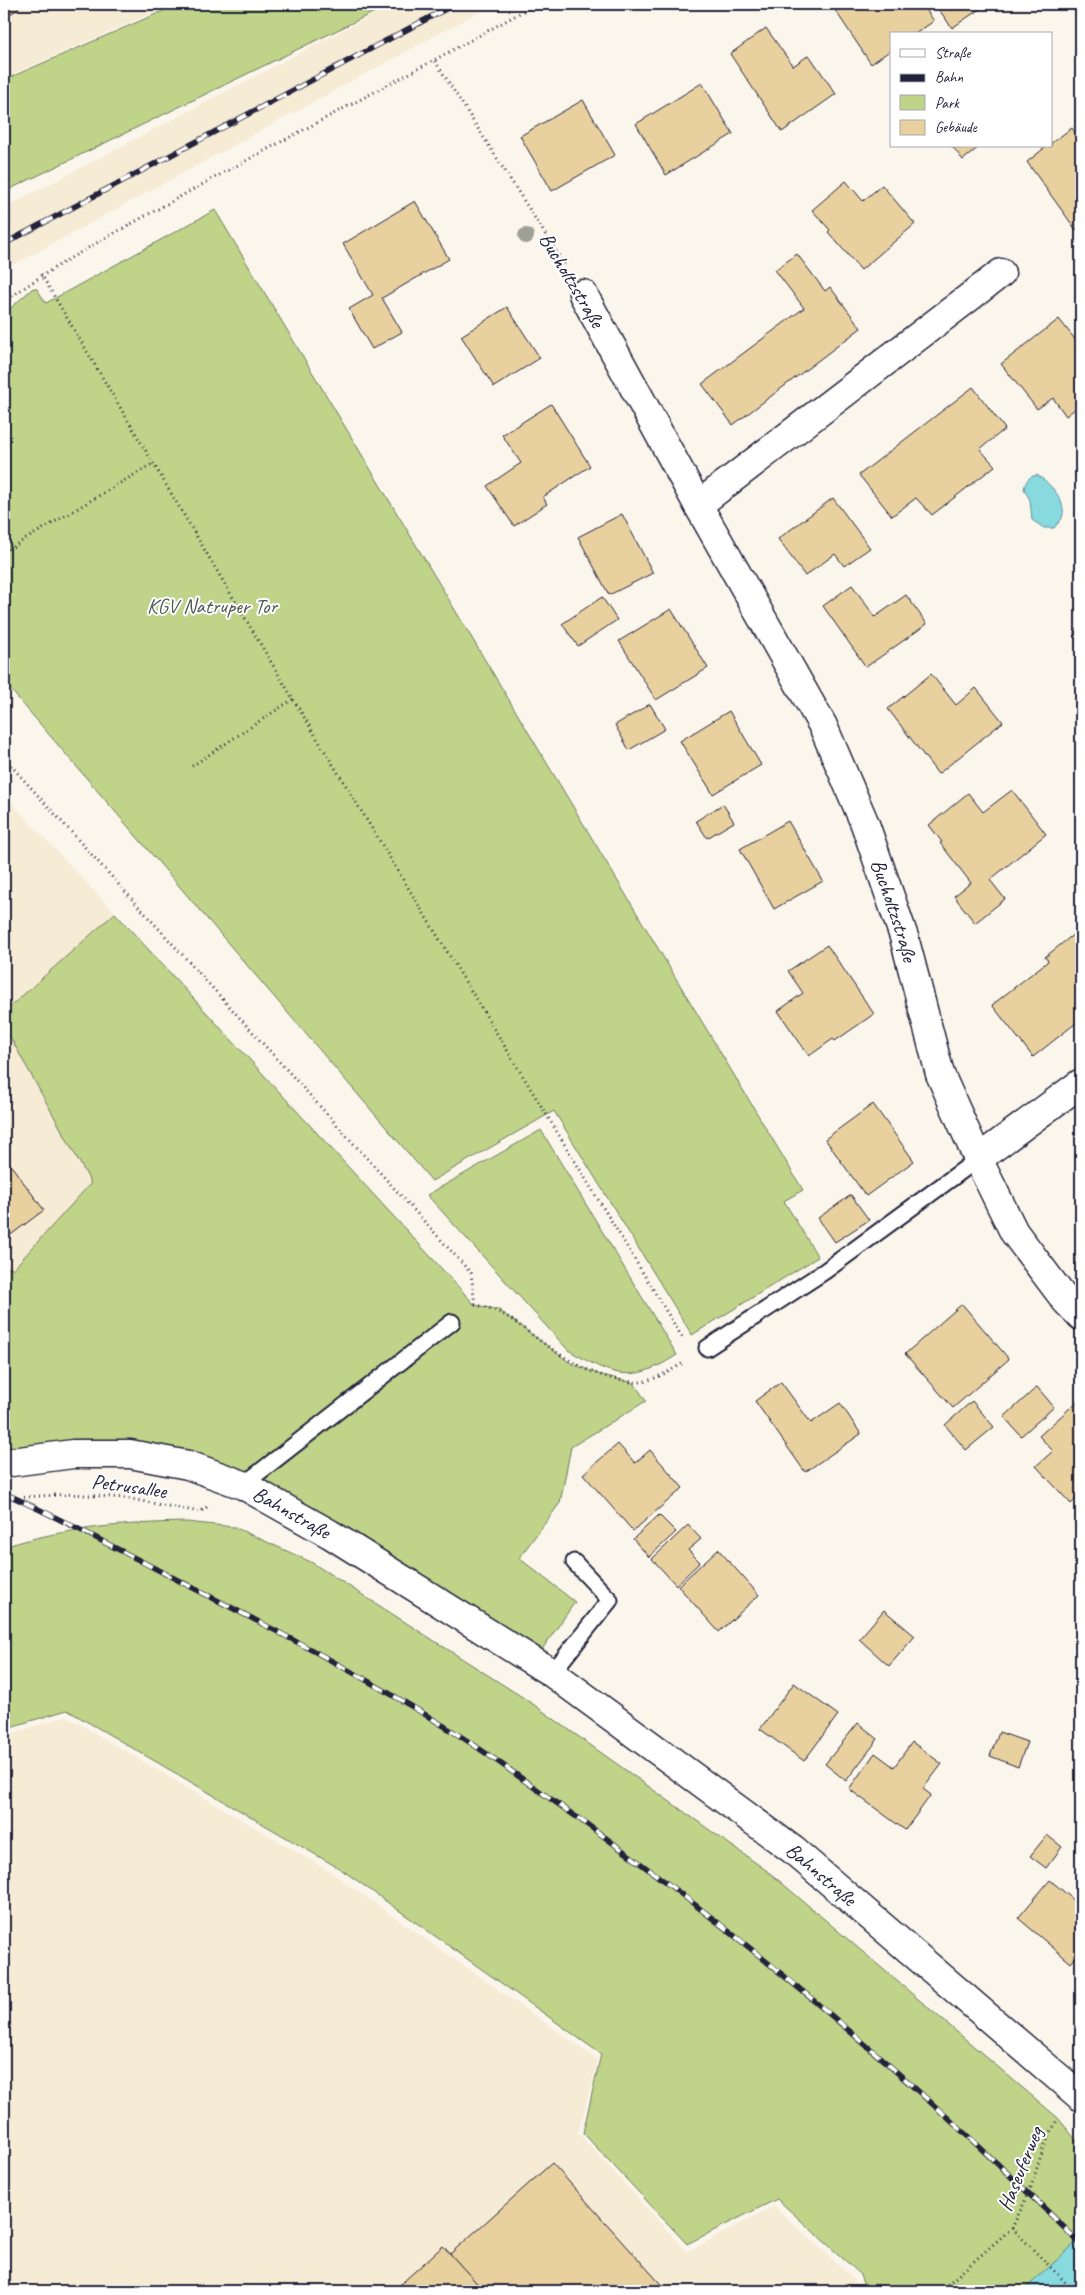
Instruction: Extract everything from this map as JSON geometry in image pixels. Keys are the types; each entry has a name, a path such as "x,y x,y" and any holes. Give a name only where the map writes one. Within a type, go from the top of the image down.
{"street":[{"path":"698,505 1001,273"},
{"name":"Bucholtzstraße","path":"584,294 698,505 823,726 865,824 904,937 940,1074 978,1159 1014,1232 1066,1301 1081,1316"},
{"path":"978,1159 1081,1083"},
{"name":"Bahnstraße","path":"8,1456 130,1454 188,1465 242,1485 330,1534 552,1674 793,1850 1080,2093"}],"lane":[{"path":"700,1352 826,1271 978,1159"},
{"path":"242,1485 452,1322"},
{"path":"552,1674 610,1600 574,1562"}],"path":[{"path":"4,302 41,274 226,171 435,61 536,4"},
{"name":"Bucholtzstraße","path":"435,61 584,294"},
{"path":"4,758 471,1273 475,1305 499,1310 570,1362 598,1374 634,1383 664,1375 700,1352 293,699 41,274"},
{"path":"4,552 154,463"},
{"path":"192,766 293,699"},
{"name":"Petrusallee","path":"4,1500 72,1494 125,1498 200,1512 242,1485"},
{"name":"Haseuferweg","path":"940,2291 1012,2228 1029,2193 1043,2149 1054,2126 1080,2093"},
{"path":"1012,2228 1074,2291"}],"shaded area":[{"path":"4,4 173,4 4,78"},
{"path":"393,4 494,4 4,270 4,208"},
{"path":"4,795 115,913 4,1012"},
{"path":"4,1026 92,1183 14,1268 4,1268"},
{"path":"66,1716 332,1873 598,2060 578,2133 687,2252 774,2206 853,2278 858,2291 4,2291 4,1736"}],"green space":[{"path":"179,4 391,4 4,192 4,80"},
{"name":"KGV Natruper Tor","path":"215,210 803,1190 784,1201 818,1257 692,1335 554,1111 432,1181 4,682 4,314 33,288 37,289 46,303"},
{"path":"115,913 475,1305 499,1310 569,1362 598,1374 634,1383 646,1401 571,1447 560,1503 519,1558 575,1602 534,1661 188,1465 17,1460 4,1446 4,1268 14,1268 91,1183 4,1026 4,1012"},
{"path":"541,1130 677,1355 647,1371 622,1374 610,1371 568,1350 427,1195"},
{"path":"187,1522 234,1527 311,1562 530,1702 770,1873 1058,2118 1081,2146 1081,2238 1023,2291 866,2291 859,2273 777,2199 687,2244 583,2133 601,2054 342,1870 67,1710 4,1729 4,1547 71,1531 141,1524"}],"water":[{"path":"1037,475 1052,488 1060,499 1063,512 1062,518 1054,528 1044,528 1032,520 1030,500 1024,489 1028,479"},
{"path":"1081,2238 1081,2291 1023,2291"}],"building":[{"path":"4,4 16,4 19,9 4,17"},
{"path":"831,4 922,4 934,21 918,32 890,32 890,51 871,64"},
{"path":"935,4 987,4 952,28"},
{"path":"766,28 793,66 809,55 836,94 782,132 730,54"},
{"path":"702,83 733,134 666,175 636,124"},
{"path":"583,100 615,155 552,191 520,136"},
{"path":"1072,128 1081,141 1081,226 1076,230 1027,162 1044,148 1052,148 1052,142"},
{"path":"954,148 978,148 963,160"},
{"path":"846,181 863,201 882,185 915,224 861,270 828,232 830,230 812,210"},
{"path":"415,201 449,259 382,298 402,332 372,349 349,309 373,295 343,244"},
{"path":"797,254 825,291 830,287 861,328 733,425 702,384 804,308 775,270"},
{"path":"507,307 540,358 494,387 461,336"},
{"path":"1059,319 1081,347 1081,404 1066,416 1053,398 1037,409 1001,364"},
{"path":"973,387 1005,429 980,449 995,466 932,515 916,498 892,516 859,475"},
{"path":"551,404 590,466 543,497 547,504 514,526 487,486 521,463 502,435"},
{"path":"833,498 870,548 844,566 835,554 805,576 778,539"},
{"path":"622,514 653,573 609,595 578,537"},
{"path":"852,585 875,617 906,595 927,624 866,667 823,606"},
{"path":"602,597 617,620 578,646 562,624"},
{"path":"671,609 708,668 656,700 619,641"},
{"path":"931,674 956,705 976,688 1003,722 938,774 888,709"},
{"path":"650,704 665,729 629,750 615,725"},
{"path":"729,711 761,765 713,794 680,741"},
{"path":"1012,790 1046,834 990,880 1005,899 975,923 954,896 971,883 940,843 942,842 929,825 968,793 983,812"},
{"path":"723,804 734,822 707,838 696,821"},
{"path":"788,821 823,881 774,909 740,849"},
{"path":"1079,930 1081,932 1081,979 1076,983 1081,990 1081,1019 1033,1057 992,1005 1048,961 1045,957"},
{"path":"827,945 874,1014 835,1041 833,1039 809,1056 778,1011 803,993 788,971"},
{"path":"873,1104 914,1161 866,1196 825,1139"},
{"path":"4,1156 44,1210 4,1240"},
{"path":"851,1195 869,1220 835,1242 818,1218"},
{"path":"962,1304 1009,1359 953,1408 905,1354"},
{"path":"781,1382 811,1423 840,1403 861,1434 805,1472 755,1401"},
{"path":"1037,1387 1054,1407 1021,1436 1004,1417"},
{"path":"1080,1399 1081,1494 1071,1504 1036,1466 1053,1451 1039,1436"},
{"path":"972,1401 994,1427 966,1450 945,1425"},
{"path":"618,1444 635,1463 650,1450 683,1488 633,1531 583,1474"},
{"path":"659,1515 676,1532 649,1557 633,1539"},
{"path":"688,1525 701,1539 688,1550 700,1562 676,1585 652,1559"},
{"path":"718,1549 759,1595 719,1632 678,1586"},
{"path":"884,1610 915,1636 889,1666 859,1639"},
{"path":"794,1683 838,1715 804,1761 760,1729"},
{"path":"858,1723 878,1739 846,1781 825,1764"},
{"path":"999,1732 1027,1742 1018,1767 990,1756"},
{"path":"912,1742 942,1764 923,1789 931,1795 905,1830 849,1789 875,1753 894,1767"},
{"path":"1047,1835 1062,1847 1046,1868 1030,1856"},
{"path":"1050,1880 1081,1906 1081,1951 1071,1963 1018,1918"},
{"path":"552,2163 667,2291 484,2291 450,2254"},
{"path":"443,2246 484,2291 393,2291"}],"railway":[{"path":"4,244 455,4"},
{"path":"4,1493 84,1532 314,1651 388,1692 493,1758 619,1847 757,1953 955,2124 1081,2244"}]}
